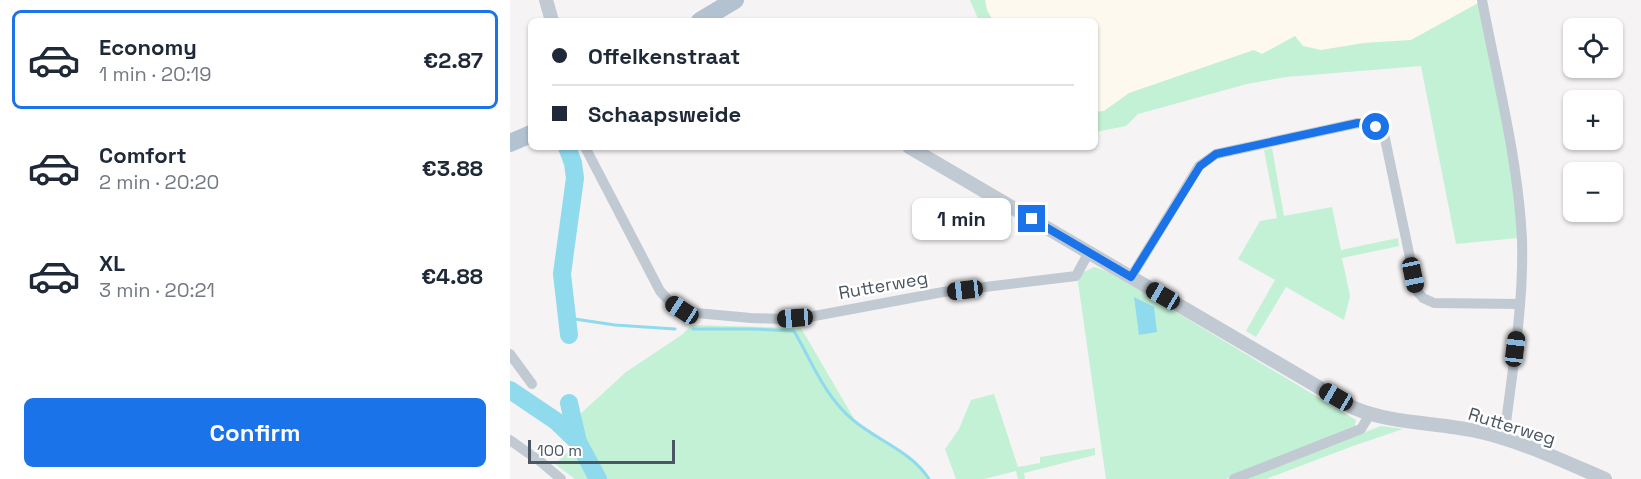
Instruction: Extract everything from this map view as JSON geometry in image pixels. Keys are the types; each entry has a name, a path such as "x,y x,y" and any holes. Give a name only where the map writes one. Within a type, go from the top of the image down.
{"main road":[{"path":"721,16 735,0"},
{"path":"510,143 528,135"},
{"path":"510,143 528,140"}],"street":[{"path":"546,0 551,18"},
{"path":"1482,0 1518,184 1522,240 1520,304 1504,439"},
{"path":"1131,277 1200,166 1216,154 1358,123 1376,127 1384,134 1416,291 1423,298 1434,303 1520,304"},
{"name":"Rutterweg","path":"587,150 660,291 671,303 685,312 751,318 809,317 943,292 1076,276 1089,252 1354,408 1370,414 1475,430 1504,439 1605,479"},
{"path":"914,150 1089,252"},
{"path":"510,354 532,384"},
{"path":"1234,479 1361,429 1370,414"},
{"path":"510,440 542,462 561,479"}],"shaded area":[{"path":"985,0 1479,0 1480,2 1411,40 1364,43 1321,50 1303,46 1295,36 1262,54 1253,50 1129,93 1104,111 1098,112 1098,18 991,18"}],"green space":[{"path":"970,0 985,0 991,18 978,18"},
{"path":"1480,2 1516,188 1518,238 1456,244 1421,66 1286,77 1247,84 1138,114 1126,126 1098,131 1098,112 1104,111 1129,93 1254,50 1262,54 1295,36 1303,46 1321,50 1364,43 1411,40"},
{"path":"1272,148 1284,216 1332,207 1341,250 1398,238 1399,246 1342,258 1350,296 1344,320 1286,287 1256,337 1246,331 1275,280 1238,259 1260,221 1277,218 1264,150"},
{"path":"1094,267 1109,272 1356,420 1355,426 1226,479 1106,479 1078,282 1084,272"},
{"path":"691,325 801,328 856,422 914,461 928,479 604,479 577,417 626,372 683,334"},
{"path":"994,394 1018,467 1040,463 1040,457 1095,448 1095,455 1024,473 1025,479 1018,479 1016,471 984,479 956,479 945,449 959,429 971,400"},
{"path":"1381,426 1403,429 1266,479 1240,479"},
{"path":"571,449 588,479 575,479 555,464"}],"water":[{"path":"1134,297 1154,307 1157,332 1139,335"}],"waterway":[{"path":"568,150 575,178 562,274 569,335"},
{"path":"568,318 615,325 675,329"},
{"path":"693,329 794,331 827,390 843,411 913,461 929,479"},
{"path":"510,390 556,421 578,442 598,479"},
{"path":"569,403 578,442"}],"route":[{"path":"1032,219 1131,277 1200,166 1216,154 1358,123 1376,127"}]}
